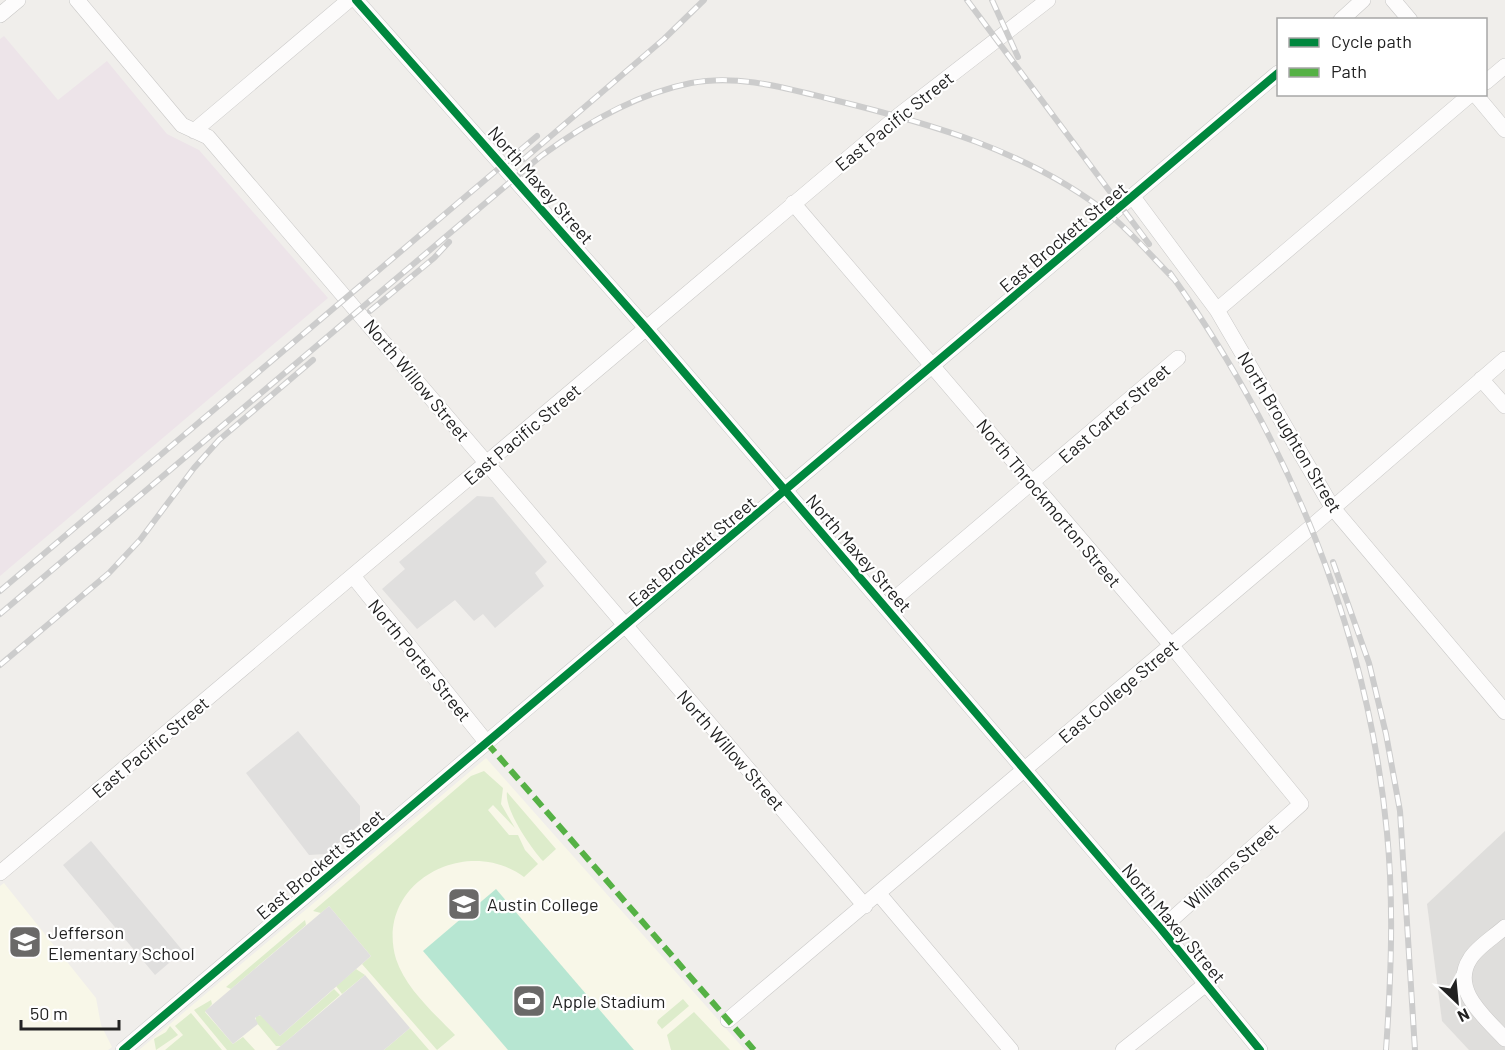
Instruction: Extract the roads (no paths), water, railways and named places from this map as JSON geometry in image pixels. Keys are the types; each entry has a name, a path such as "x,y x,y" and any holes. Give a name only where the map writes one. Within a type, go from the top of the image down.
{"street":[{"path":"0,15 18,0"},
{"name":"North Willow Street","path":"77,0 182,125 208,137 865,906"},
{"path":"194,131 349,0"},
{"name":"North Maxey Street","path":"356,0 646,328 886,606 1161,929 1260,1050"},
{"name":"East Pacific Street","path":"0,873 793,203 898,116 1048,0"},
{"path":"1343,18 1363,0"},
{"path":"1393,0 1408,18"},
{"path":"1487,80 1505,66"},
{"name":"East Brockett Street","path":"123,1050 1277,74"},
{"path":"1217,310 1471,96"},
{"path":"1475,96 1505,130"},
{"name":"North Broughton Street","path":"1133,197 1217,310 1332,507 1505,712"},
{"name":"North Throckmorton Street","path":"793,203 1171,645 1301,804"},
{"name":"East Carter Street","path":"886,606 1178,358"},
{"name":"East College Street","path":"728,1020 865,906 1505,358"},
{"path":"1481,379 1505,406"},
{"name":"North Porter Street","path":"353,576 487,743"},
{"name":"Williams Street","path":"1161,929 1301,804"},
{"path":"879,894 1011,1050"},
{"path":"1505,927 1470,958 1463,981 1470,1000 1505,1039"},
{"path":"1123,1050 1206,984"}],"railway":[{"path":"524,159 664,39 704,0"},
{"path":"967,0 1149,244"},
{"path":"992,0 1018,57"},
{"path":"0,614 541,156 612,111 671,88 709,81 744,81 867,108 977,142 1012,156 1079,193 1118,222 1174,279"},
{"path":"0,591 537,136"},
{"path":"370,311 434,258 449,242"},
{"path":"1170,273 1212,336 1251,401 1285,469 1315,538 1341,610 1362,683 1377,757 1389,860 1391,942 1386,1050"},
{"path":"0,665 109,573 140,540 194,468 219,440 313,360"},
{"path":"1333,562 1369,663 1386,734 1400,811 1415,1050"}],"place":[{"name":"Austin College","path":"464,904"},
{"name":"Jefferson Elementary School","path":"25,942"},
{"name":"Apple Stadium","path":"529,1001"}]}
